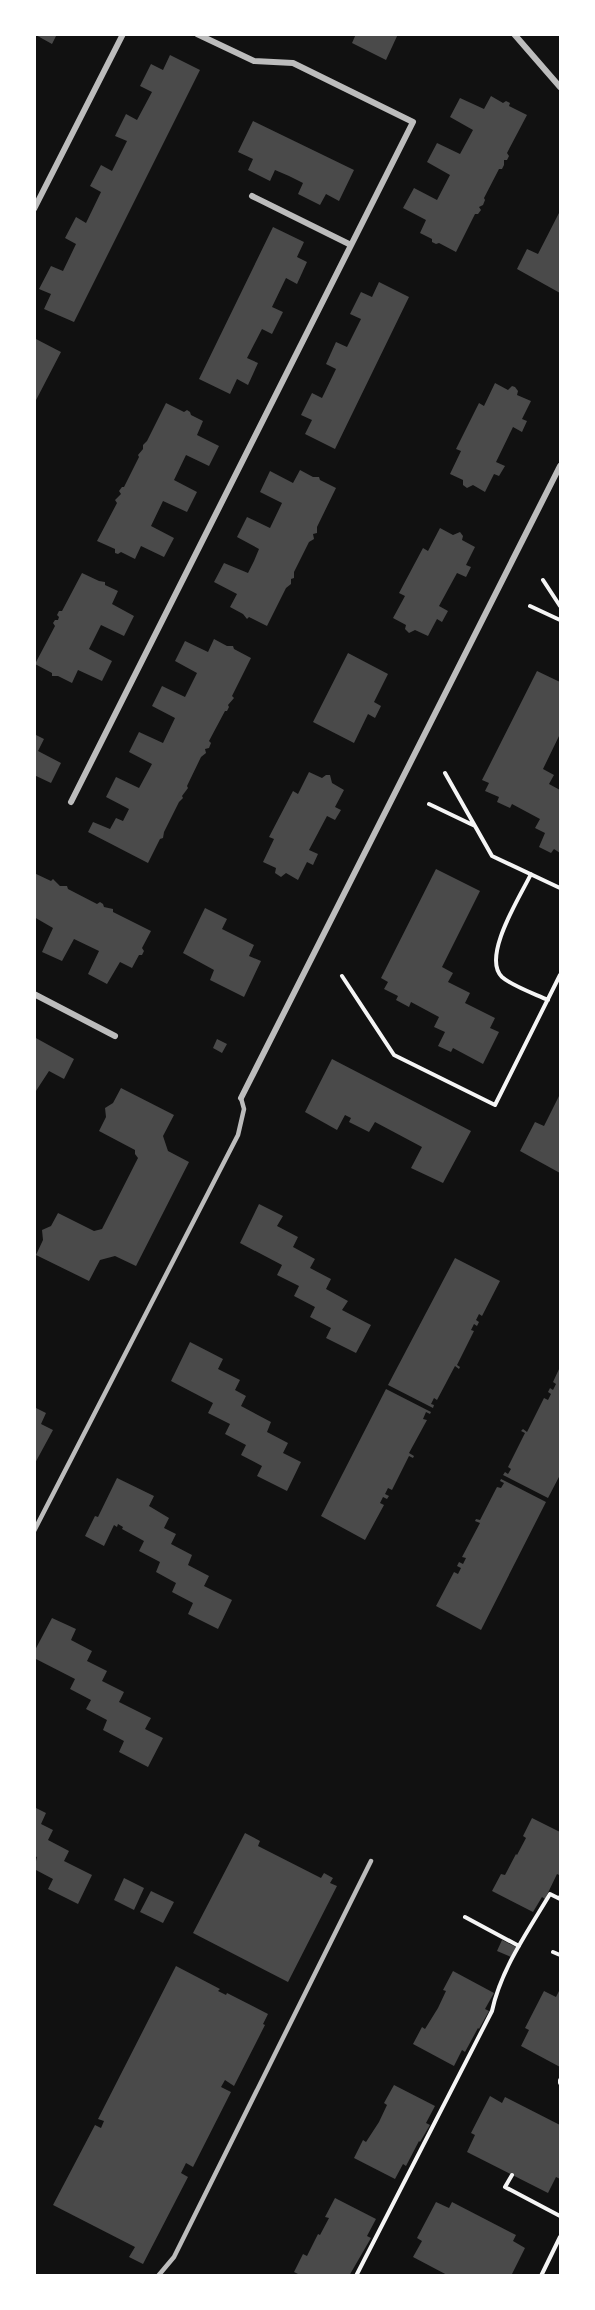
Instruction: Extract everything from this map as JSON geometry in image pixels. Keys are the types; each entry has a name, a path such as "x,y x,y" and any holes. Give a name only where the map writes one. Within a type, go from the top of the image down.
{"street":[{"path":"34,209 123,34"},
{"path":"71,802 413,122 292,63 254,61 197,34"},
{"path":"514,34 561,87"},
{"path":"252,196 351,244"},
{"path":"241,1098 561,466"},
{"path":"34,994 115,1036"}],"lane":[{"path":"34,1531 238,1135 244,1109 241,1098"},
{"path":"158,2276 174,2257 371,1861"}],"path":[{"path":"543,580 561,606"},
{"path":"530,606 561,620"},
{"path":"446,772 492,856 561,888"},
{"path":"429,804 476,826"},
{"path":"531,874 500,937 495,959 497,970 502,977 548,1000"},
{"path":"342,976 394,1055 495,1105 561,975"},
{"path":"356,2276 492,2012 496,1993 519,1946 550,1894 561,1898"},
{"path":"465,1917 519,1946"},
{"path":"553,1952 561,1956"},
{"path":"512,2175 505,2187 561,2216"},
{"path":"541,2276 561,2237"}],"building":[{"path":"34,34 57,34 52,44"},
{"path":"356,34 398,34 386,60 352,43"},
{"path":"170,55 200,70 74,322 44,309 51,294 39,289 51,266 63,271 76,244 65,238 76,217 86,223 101,192 90,186 101,165 112,171 127,141 115,136 126,114 137,120 152,92 140,86 151,64 163,70"},
{"path":"491,96 503,103 506,101 510,103 509,106 527,115 507,153 509,156 507,160 504,160 502,169 499,169 484,198 483,205 479,207 481,210 475,214 456,252 432,242 432,239 420,233 426,220 403,208 414,188 437,200 450,175 427,162 437,143 460,154 473,130 450,117 460,98 484,109"},
{"path":"253,121 354,170 339,201 326,194 320,205 298,194 303,183 289,176 275,170 270,181 248,170 253,159 238,152"},
{"path":"560,211 560,293 517,269 527,249 538,254"},
{"path":"273,227 304,242 297,257 307,262 297,284 286,278 272,307 283,312 272,334 262,329 247,358 258,363 248,385 237,379 230,394 199,379"},
{"path":"379,282 409,297 335,449 305,434 312,420 301,415 312,393 322,398 336,369 326,364 336,342 347,347 361,319 350,314 361,292 372,297"},
{"path":"34,338 61,352 34,404"},
{"path":"495,383 508,390 512,386 515,387 518,391 517,395 531,401 522,419 527,421 522,432 513,427 496,462 505,466 499,476 494,474 485,492 473,485 467,488 463,485 463,480 450,474 461,451 456,449 479,403 484,406"},
{"path":"166,403 184,412 187,410 191,415 203,421 197,435 219,446 209,466 186,455 174,480 197,492 187,512 163,501 151,526 174,538 164,557 141,546 135,559 121,552 115,553 115,549 97,541 117,503 115,500 121,494 119,491 124,487"},
{"path":"300,470 313,477 319,477 320,480 336,488 317,527 317,533 313,534 314,539 309,542 294,572 294,578 291,579 291,584 286,588 267,626 249,617 247,619 230,607 237,594 214,582 224,563 248,573 259,549 237,537 247,517 270,528 282,503 260,492 270,471 293,483"},
{"path":"440,528 453,535 460,532 463,536 462,540 475,547 466,565 471,567 466,577 457,573 439,606 448,611 442,622 437,619 428,636 415,630 409,633 405,629 406,625 393,618 405,596 399,593 423,548 428,551"},
{"path":"82,573 105,582 105,585 118,591 112,604 134,616 124,636 101,625 89,649 112,661 102,681 78,670 72,683 58,676 52,676 52,673 35,664 55,626 53,623 58,620 59,611 62,611"},
{"path":"214,639 227,646 233,646 234,649 251,658 232,696 234,698 209,741 211,743 209,748 205,749 206,753 201,757 163,838 160,839 148,863 88,832 93,822 110,829 116,818 123,821 129,809 106,797 116,777 139,788 152,764 129,752 139,732 163,743 175,718 152,706 162,686 185,697 197,673 175,661 185,641 208,652"},
{"path":"348,653 388,674 374,702 381,706 375,718 368,714 354,743 313,722"},
{"path":"537,671 560,682 560,734 543,769 554,775 549,784 560,790 560,853 554,849 551,853 539,847 545,833 535,828 540,819 512,804 510,808 497,802 499,797 485,791 489,783 482,780"},
{"path":"34,734 44,739 38,751 61,763 51,783 34,775"},
{"path":"309,772 322,778 330,775 332,783 344,790 335,807 341,810 335,820 327,816 309,850 318,854 313,865 307,862 298,880 286,873 281,877 275,873 276,868 263,862 274,839 269,837 293,791 298,794"},
{"path":"436,869 480,891 442,967 453,973 448,982 470,993 465,1003 495,1018 490,1028 499,1032 483,1064 453,1048 451,1052 438,1046 445,1032 434,1027 439,1017 411,1002 409,1007 396,1000 398,996 384,989 388,982 381,978"},
{"path":"34,873 51,881 53,879 60,886 67,886 68,889 97,904 100,902 104,907 113,909 113,912 151,931 142,948 144,951 142,955 139,955 132,968 120,962 107,984 88,974 99,951 74,939 62,961 42,952 53,928 34,917"},
{"path":"205,908 227,919 222,929 254,945 249,956 261,961 244,997 210,980 214,970 183,953"},
{"path":"34,1037 74,1059 64,1079 49,1071 34,1094"},
{"path":"217,1039 227,1044 222,1053 213,1048"},
{"path":"332,1059 471,1131 443,1183 411,1168 422,1147 375,1122 369,1132 349,1122 351,1118 345,1115 337,1130 305,1112"},
{"path":"121,1088 174,1115 163,1136 168,1151 189,1162 136,1266 115,1256 100,1260 89,1281 36,1255 43,1240 42,1230 51,1226 58,1213 94,1231 102,1229 138,1158 135,1150 99,1131 106,1117 105,1108 113,1103"},
{"path":"560,1094 560,1173 520,1151 535,1122 544,1126"},
{"path":"259,1204 283,1216 277,1226 298,1237 293,1247 315,1259 310,1268 331,1279 326,1289 348,1301 342,1310 371,1325 356,1353 326,1338 331,1328 310,1317 315,1307 294,1296 299,1286 277,1275 282,1265 240,1243"},
{"path":"455,1258 500,1281 482,1316 479,1314 476,1320 479,1322 477,1326 474,1324 471,1330 474,1331 457,1365 459,1369 455,1366 437,1400 434,1398 431,1404 434,1405 433,1408 388,1385"},
{"path":"190,1342 223,1359 218,1369 240,1380 235,1390 246,1396 241,1406 271,1422 267,1432 288,1443 283,1453 301,1462 287,1491 257,1476 262,1466 241,1455 246,1445 225,1434 230,1424 208,1413 213,1403 171,1381"},
{"path":"560,1367 560,1475 548,1498 503,1475 505,1472 508,1474 511,1469 508,1467 525,1433 521,1431 523,1429 527,1432 544,1398 548,1400 551,1394 548,1392 550,1388 553,1390 556,1384 553,1382"},
{"path":"386,1389 431,1412 430,1414 426,1412 423,1419 427,1420 409,1453 414,1456 413,1458 409,1456 392,1490 388,1488 385,1494 389,1496 387,1499 383,1497 380,1503 384,1505 365,1540 321,1516"},
{"path":"34,1407 46,1413 41,1424 53,1430 34,1465"},
{"path":"117,1478 154,1496 149,1506 169,1518 164,1528 176,1534 171,1544 192,1555 188,1565 209,1576 204,1586 232,1600 218,1629 188,1614 193,1603 172,1592 176,1583 156,1572 160,1562 139,1551 144,1541 122,1529 123,1527 118,1524 117,1527 114,1525 104,1546 85,1536 95,1516 98,1517"},
{"path":"501,1479 546,1502 481,1630 436,1606 454,1572 458,1574 461,1568 457,1566 459,1562 463,1564 466,1558 462,1557 480,1523 475,1521 480,1520 497,1487 501,1488 504,1483 500,1481"},
{"path":"52,1618 76,1629 71,1640 92,1651 87,1661 107,1671 102,1681 124,1692 119,1702 151,1718 145,1729 163,1738 148,1767 119,1752 124,1741 103,1730 107,1720 86,1709 91,1700 70,1689 75,1679 34,1658 34,1652"},
{"path":"34,1807 46,1813 41,1824 53,1830 48,1840 69,1851 64,1861 92,1875 78,1904 48,1889 53,1879 34,1869 37,1857 34,1856"},
{"path":"532,1818 560,1832 560,1873 557,1874 545,1899 542,1897 533,1912 492,1891 501,1874 505,1875 517,1855 526,1838 523,1836"},
{"path":"245,1833 260,1841 258,1846 321,1878 324,1873 333,1878 330,1883 337,1886 288,1982 193,1933"},
{"path":"124,1878 144,1888 134,1910 114,1900"},
{"path":"151,1891 174,1902 163,1923 140,1912"},
{"path":"502,1940 516,1947 511,1957 497,1951"},
{"path":"176,1966 220,1989 218,1991 226,1995 227,1993 268,2014 263,2024 265,2025 234,2086 225,2080 221,2087 231,2092 193,2167 186,2163 181,2173 188,2177 143,2264 129,2257 135,2247 53,2205 95,2125 101,2128 104,2121 98,2119"},
{"path":"453,1971 494,1993 485,2009 489,2011 465,2052 462,2050 454,2066 413,2044 422,2027 425,2029 438,2008 446,1991 443,1990"},
{"path":"560,1989 560,2067 521,2046 529,2030 525,2028 544,1991 556,1997"},
{"path":"394,2085 435,2106 426,2123 430,2125 406,2166 403,2164 395,2179 354,2158 363,2140 366,2142 379,2122 387,2105 384,2103"},
{"path":"490,2096 502,2103 505,2097 560,2125 560,2179 556,2177 548,2193 467,2152 475,2135 471,2133"},
{"path":"335,2198 376,2219 367,2236 371,2238 349,2276 302,2276 294,2272 303,2254 307,2256 318,2234 320,2235 329,2218 325,2217"},
{"path":"436,2202 449,2208 452,2202 516,2235 513,2241 525,2248 511,2276 449,2276 413,2257 422,2241 417,2238"}]}
